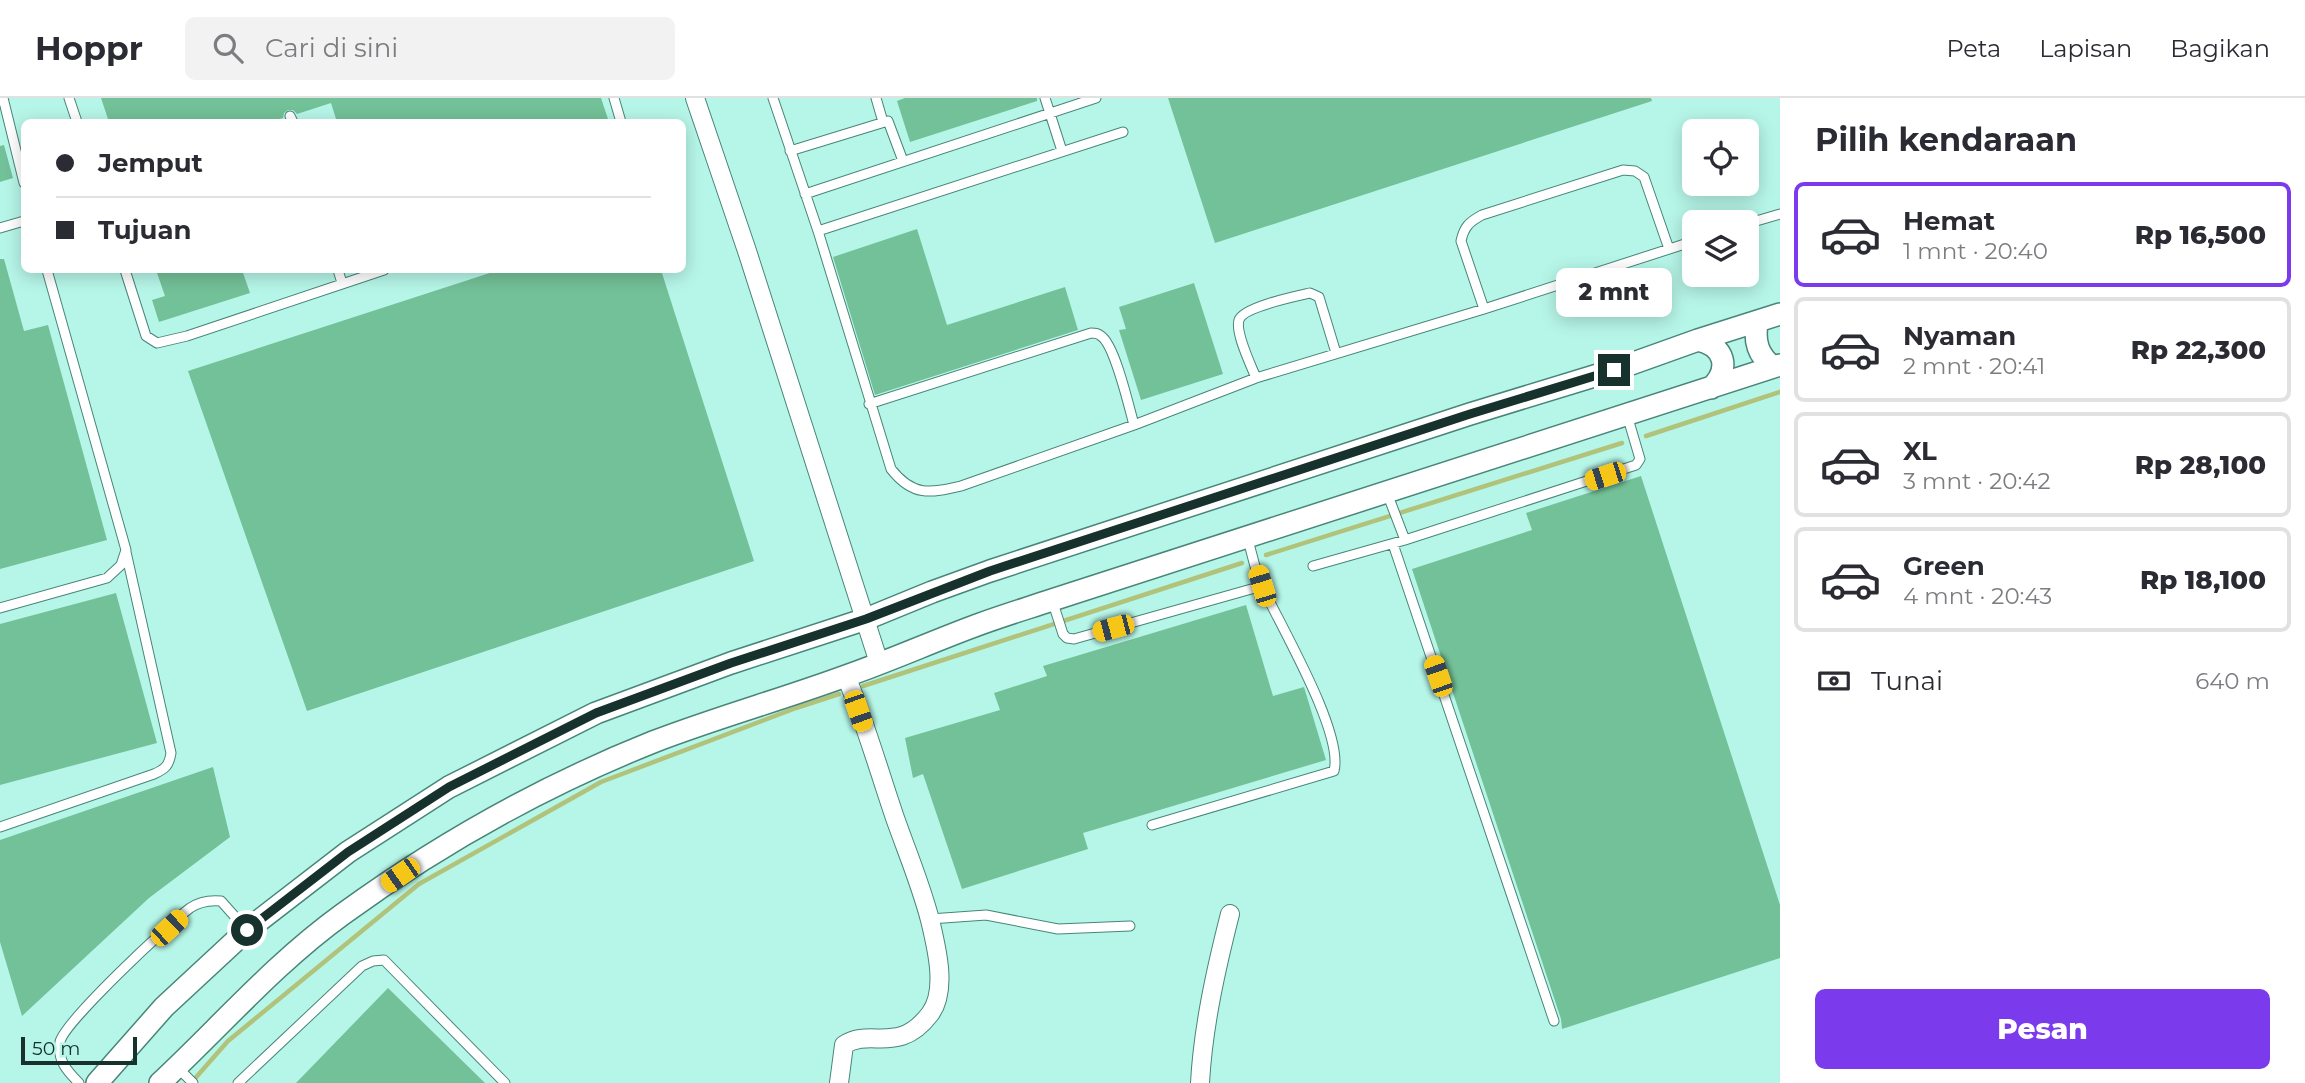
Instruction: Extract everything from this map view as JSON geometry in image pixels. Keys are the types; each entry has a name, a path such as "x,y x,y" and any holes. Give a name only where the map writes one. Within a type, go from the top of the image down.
{"street":[{"path":"695,98 879,663"},
{"path":"103,1080 164,1007 247,930 348,852 449,787 596,713 670,685 866,619 990,571 1780,314"},
{"path":"1757,323 1755,333 1759,353 1777,366"},
{"path":"1698,340 1709,342 1717,349 1722,359 1723,370 1719,380 1711,388"},
{"path":"160,1083 186,1076 229,1012 282,963 341,915 419,861 553,787 621,755 846,677 975,625 1055,607 1247,536 1389,500 1626,415 1777,366"},
{"path":"839,1083 844,1045 856,1039 879,1040 903,1036 921,1024 935,1005 939,982 930,919 846,677"},
{"path":"1200,1083 1215,984 1230,914"}],"lane":[{"path":"2,98 21,171"},
{"path":"69,98 76,119"},
{"path":"614,98 620,119"},
{"path":"773,98 818,231 891,470 901,482 920,492 961,486 1134,425 1256,378 1484,309 1682,245"},
{"path":"876,98 883,122"},
{"path":"1045,98 1062,151"},
{"path":"805,194 1096,98"},
{"path":"790,150 888,121 904,161"},
{"path":"818,231 1123,132"},
{"path":"1484,309 1461,242 1463,230 1469,222 1482,215 1623,170 1636,171 1644,177 1669,249"},
{"path":"1759,220 1780,214"},
{"path":"0,228 21,222"},
{"path":"0,827 154,774 170,764 171,753 126,550 48,273"},
{"path":"126,273 146,336 157,344 374,273"},
{"path":"339,273 342,283"},
{"path":"1256,378 1238,321 1242,314 1252,309 1310,293 1319,297 1336,353"},
{"path":"869,404 1091,333 1100,334 1106,340 1121,378 1134,425"},
{"path":"1313,566 1393,544 1636,466 1640,459 1626,415"},
{"path":"1389,500 1405,540"},
{"path":"1152,825 1334,771 1334,752 1320,708 1290,640 1262,586 1247,536"},
{"path":"1393,544 1554,1021"},
{"path":"0,608 107,578 121,565 126,550"},
{"path":"1055,607 1067,638 1074,639 1262,586"},
{"path":"79,1083 62,1063 59,1055 61,1038 71,1023 192,906 206,901 221,901 247,930"},
{"path":"930,919 986,915 1058,929 1130,926"},
{"path":"238,1083 362,965 384,960 505,1083"}],"building":[{"path":"101,98 601,98 608,119 336,119 331,103 297,114 288,110 280,119 108,119"},
{"path":"905,98 1037,98 1037,101 910,142 897,101"},
{"path":"1168,98 1651,98 1652,101 1215,243"},
{"path":"4,145 13,178 0,182 0,146"},
{"path":"917,229 947,325 1065,287 1078,330 875,395 833,257"},
{"path":"0,259 4,259 24,331 48,325 107,540 0,569"},
{"path":"157,273 243,273 250,293 159,322 152,300 165,296"},
{"path":"490,273 662,273 754,561 307,711 188,371"},
{"path":"1194,283 1223,374 1141,400 1119,330 1126,329 1119,307"},
{"path":"1641,476 1780,905 1780,958 1562,1029 1561,1019 1412,569 1532,530 1526,513"},
{"path":"116,593 157,743 0,785 0,624"},
{"path":"1246,605 1273,696 1304,687 1326,760 1083,833 1088,849 962,889 923,774 913,778 905,738 1000,710 994,693 1047,676 1043,666"},
{"path":"213,767 230,837 149,898 22,1016 0,942 0,840"},
{"path":"388,988 485,1083 296,1083"}],"waterway":[{"path":"1646,436 1780,392"},
{"path":"1266,555 1622,443"},
{"path":"863,686 1242,563"},
{"path":"191,1083 228,1041 419,884 601,782 839,694"}],"route":[{"path":"247,930 348,852 412,810 449,787 596,713 731,663 866,619 990,571 1470,414 1614,370"}]}
